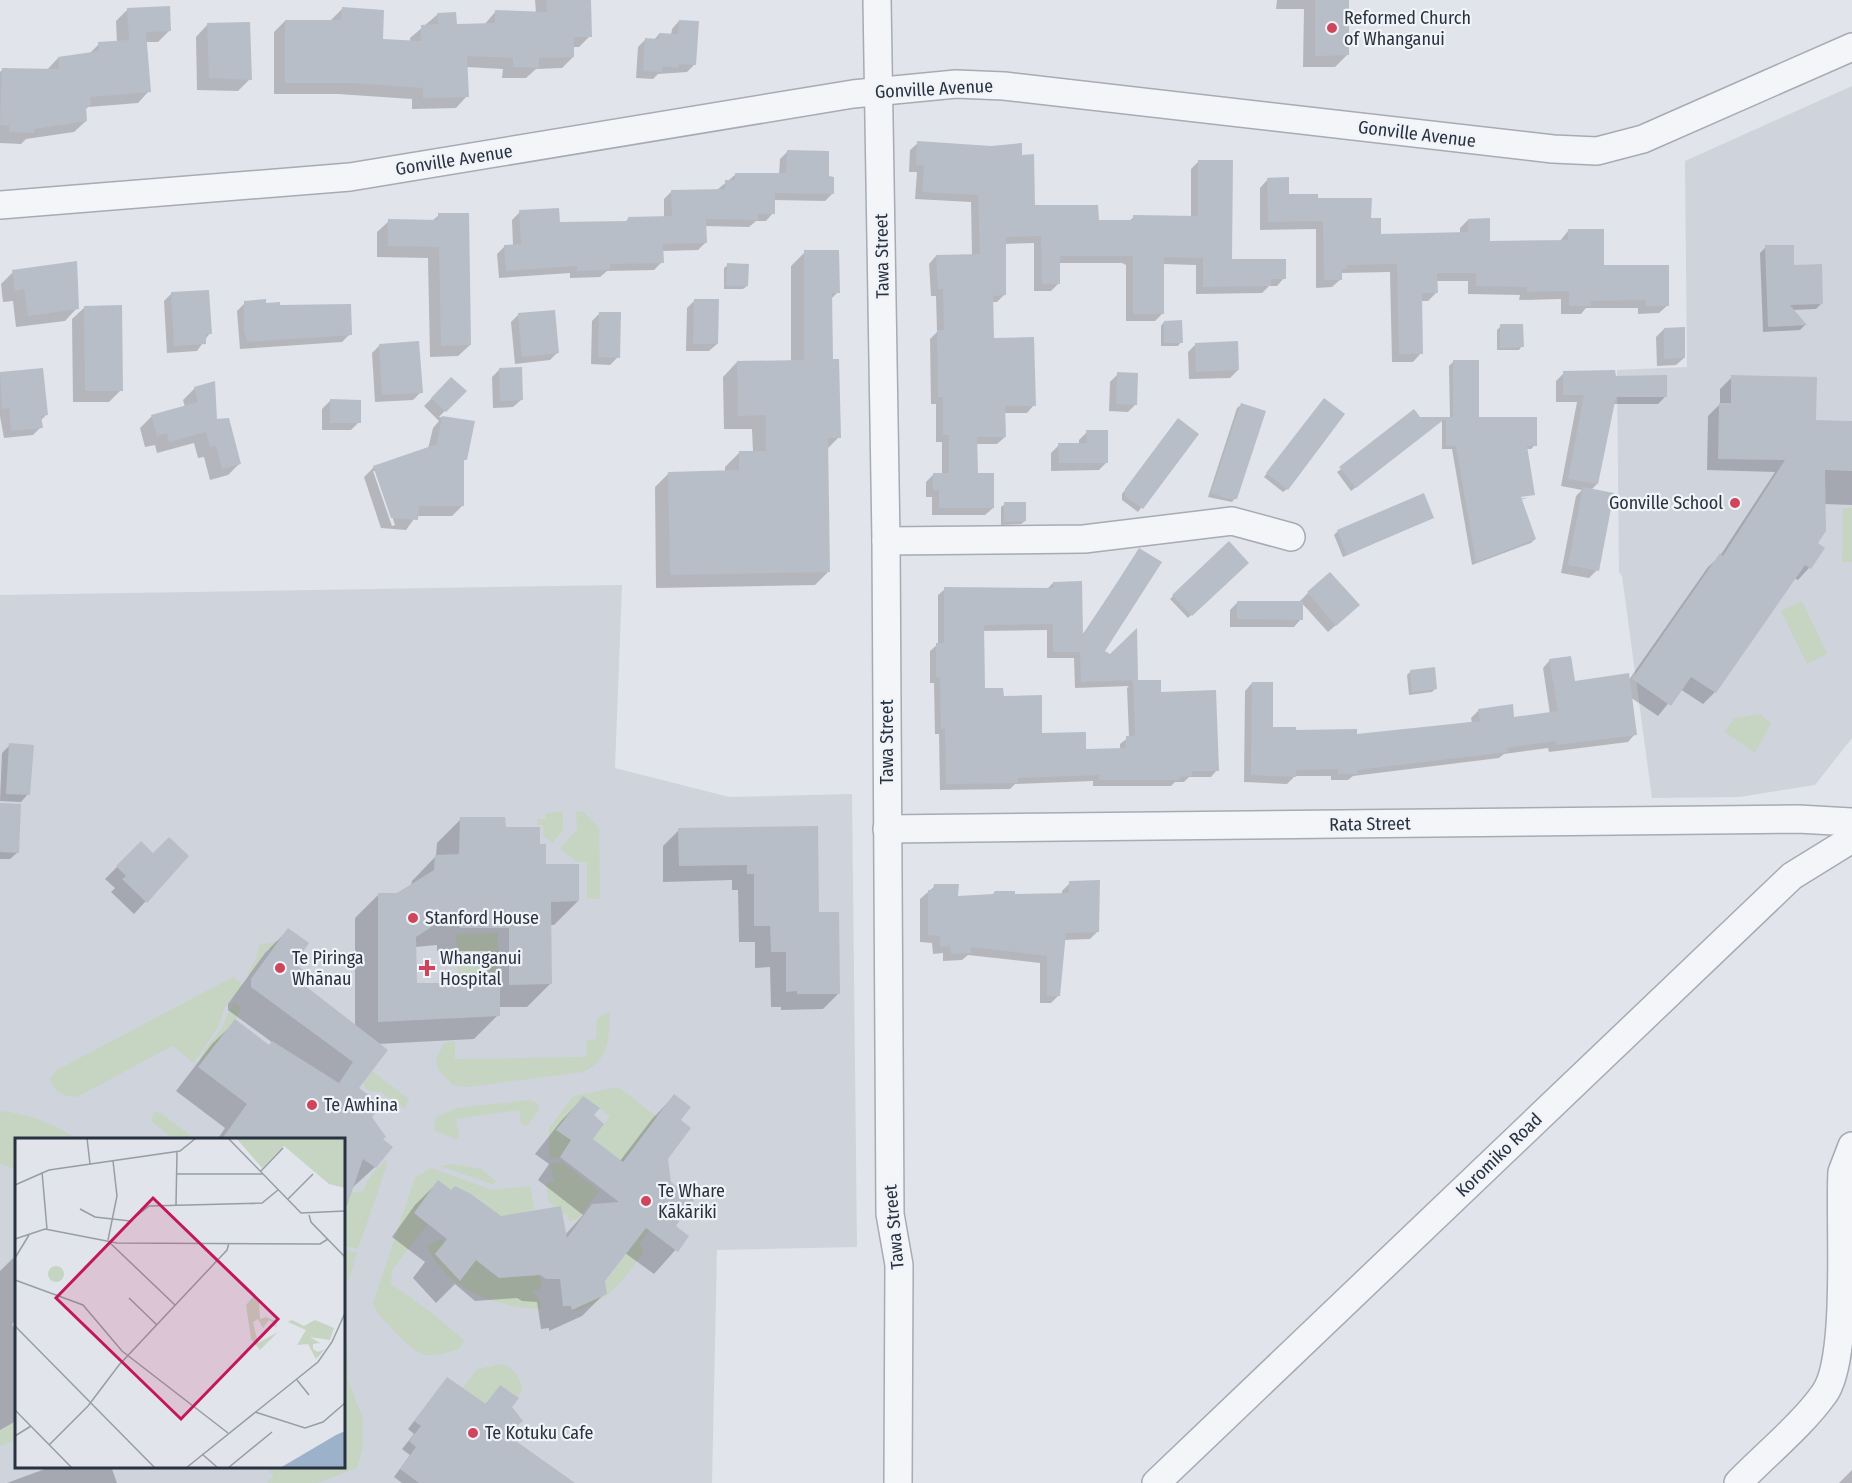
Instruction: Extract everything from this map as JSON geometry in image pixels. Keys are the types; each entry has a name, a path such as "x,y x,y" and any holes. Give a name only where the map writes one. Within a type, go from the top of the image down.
{"street":[{"name":"Tawa Street","path":"877,0 886,541 890,1214 899,1265 898,1483"},
{"name":"Gonville Avenue","path":"0,204 350,177 880,91 956,84 1004,86 1553,149 1598,151 1643,139 1852,47"},
{"path":"886,541 1084,539 1232,521 1291,537"},
{"name":"Rata Street","path":"887,829 1798,819 1852,822"},
{"name":"Koromiko Road","path":"1156,1483 1792,876 1852,839"},
{"path":"1738,1483 1824,1395 1834,1374 1839,1339 1842,1172 1852,1146"}],"shaded area":[{"name":"Gonville School","path":"1852,86 1852,738 1815,785 1739,797 1652,798 1622,576 1619,572 1617,370 1687,367 1685,161"},
{"name":"Whanganui Hospital","path":"622,585 615,768 729,797 852,794 857,1247 717,1250 712,1483 0,1483 0,595"}],"green space":[{"path":"1843,508 1852,508 1852,562 1842,562"},
{"path":"1802,601 1827,654 1807,664 1781,611"},
{"path":"1760,714 1771,723 1755,753 1725,732 1734,718"},
{"path":"583,811 599,828 600,899 587,899 587,862 577,862 560,848 577,830 576,812"},
{"path":"563,812 563,830 552,843 543,835 543,825 537,825 537,819 546,819 546,813"},
{"path":"498,933 498,972 457,973 456,934"},
{"path":"279,941 272,950 268,948 250,976 248,973 257,957 259,945"},
{"path":"233,977 243,985 224,1008 219,1025 194,1063 172,1046 77,1097 60,1093 54,1087 50,1079 57,1070"},
{"path":"234,1003 241,1007 236,1020 200,1065 205,1049 224,1024"},
{"path":"609,1012 608,1039 603,1055 592,1067 583,1072 467,1087 453,1085 438,1069 436,1060 444,1043 455,1041 455,1059 586,1057 587,1040 596,1039 597,1018"},
{"path":"372,1071 409,1099 405,1109 381,1092 370,1091 364,1087 364,1081"},
{"path":"618,1087 657,1117 623,1162 593,1139 610,1116 583,1096 556,1130 571,1140 560,1157 549,1159 549,1129 573,1096"},
{"path":"529,1100 536,1102 539,1110 527,1126 522,1125 519,1110 456,1119 459,1138 454,1139 434,1130 435,1118 457,1108"},
{"path":"0,1111 40,1120 74,1138 15,1138 15,1170 0,1163"},
{"path":"154,1112 161,1113 194,1138 173,1138 151,1121"},
{"path":"385,1160 388,1161 358,1249 345,1246 345,1204 348,1193 364,1191 367,1181"},
{"path":"562,1162 599,1191 578,1219 569,1221 567,1214 562,1215 561,1206 554,1207 548,1200 546,1183 554,1181 550,1164"},
{"path":"455,1164 481,1169 497,1182 492,1184 440,1166"},
{"path":"431,1168 492,1190 530,1186 534,1209 503,1219 479,1199 455,1186 451,1190 438,1180 414,1213 428,1224 392,1270 391,1284 428,1310 464,1340 459,1349 443,1354 426,1355 413,1348 396,1333 373,1303 415,1178"},
{"path":"646,1228 649,1231 640,1243 643,1253 621,1282 605,1297 573,1311 607,1294 605,1278 608,1278"},
{"path":"441,1239 445,1242 435,1255 460,1281 476,1260 499,1278 540,1275 541,1288 533,1291 540,1301 541,1309 507,1305 460,1285 436,1261 427,1246"},
{"path":"345,1249 357,1253 349,1279 345,1280"},
{"path":"345,1345 347,1347 348,1380 362,1417 363,1446 357,1468 317,1483 267,1483 274,1475 266,1468 345,1468"},
{"path":"503,1364 511,1368 519,1378 522,1391 518,1397 500,1385 485,1405 463,1388 477,1369"},
{"path":"15,1422 15,1440 0,1446 0,1430"}],"building":[{"path":"546,0 591,0 592,37 574,37 574,57 539,58 539,68 513,67 513,58 467,56 469,97 423,98 423,88 351,83 285,83 285,20 341,20 342,7 384,10 383,39 421,41 421,25 438,24 437,13 456,12 457,24 495,23 495,10 547,12"},
{"name":"Reformed Church of Whanganui","path":"1315,0 1349,0 1349,55 1315,56"},
{"path":"170,6 171,31 146,32 151,92 90,97 91,106 86,107 87,121 34,129 34,133 9,132 9,126 0,125 2,68 59,69 58,57 99,51 98,42 129,40 127,8"},
{"path":"679,20 699,21 696,65 679,64 678,68 663,66 662,72 643,71 645,38 659,39 659,33 678,34"},
{"path":"250,22 252,80 209,78 207,23"},
{"path":"917,141 991,146 1022,143 1022,155 1034,154 1035,205 1098,205 1099,220 1133,220 1133,215 1198,216 1198,160 1233,160 1232,259 1286,259 1286,279 1271,279 1271,286 1203,287 1203,258 1164,257 1164,314 1133,314 1133,257 1060,256 1060,284 1042,284 1041,236 1006,237 1006,295 993,296 994,338 1034,337 1036,406 1005,406 1006,437 977,437 978,473 994,473 994,508 939,508 939,490 933,490 933,473 949,473 949,435 943,435 943,397 938,397 937,330 944,330 943,289 938,289 936,255 980,254 978,195 922,192 924,165 916,165"},
{"path":"787,150 829,151 829,176 834,177 834,194 775,193 775,214 758,214 758,220 706,219 707,243 663,244 664,263 610,264 610,270 577,271 577,266 506,271 504,245 521,244 519,210 559,208 560,222 628,221 628,217 672,216 671,190 725,189 725,180 735,180 735,173 786,173"},
{"path":"1289,177 1289,194 1318,194 1318,198 1372,198 1371,218 1381,218 1381,234 1468,232 1468,219 1490,218 1490,241 1568,240 1568,229 1604,229 1604,265 1669,265 1669,306 1646,306 1646,300 1591,301 1591,306 1569,306 1569,291 1527,292 1527,287 1476,286 1476,273 1437,273 1438,293 1422,293 1423,354 1399,354 1397,264 1347,265 1347,269 1342,269 1342,280 1324,280 1323,221 1268,222 1267,178"},
{"path":"438,213 469,213 471,345 441,346 439,247 388,246 388,219 438,220"},
{"path":"1765,245 1794,245 1794,265 1822,264 1823,304 1790,305 1807,325 1768,327"},
{"path":"804,250 839,250 840,293 832,293 833,359 839,359 841,438 828,438 830,572 670,575 668,472 739,470 739,451 766,451 766,415 738,416 737,361 804,360"},
{"path":"77,261 79,309 28,316 24,289 15,291 12,270"},
{"path":"727,263 749,264 748,286 726,286"},
{"path":"209,290 212,334 206,334 206,344 174,346 171,292"},
{"path":"266,299 266,303 280,302 280,305 351,304 352,335 247,342 244,332 244,301"},
{"path":"694,299 719,299 718,344 693,344"},
{"path":"122,305 123,391 85,391 84,306"},
{"path":"555,310 559,353 522,357 518,313"},
{"path":"599,312 621,312 620,358 598,357"},
{"path":"1182,320 1183,343 1164,343 1164,321"},
{"path":"1500,324 1523,324 1524,347 1500,348"},
{"path":"1685,327 1685,358 1664,359 1664,328"},
{"path":"419,341 423,393 382,395 379,344"},
{"path":"1238,341 1239,370 1196,372 1195,343"},
{"path":"1453,360 1479,360 1479,417 1537,417 1537,446 1527,446 1535,495 1521,497 1536,539 1476,562 1456,446 1446,446 1446,418 1356,488 1339,467 1414,409 1420,417 1453,417"},
{"path":"522,367 523,400 500,401 499,368"},
{"path":"43,368 48,415 41,416 43,428 11,431 9,408 2,409 0,372"},
{"path":"1615,370 1616,376 1667,375 1667,397 1616,397 1598,484 1568,479 1584,395 1563,395 1563,371"},
{"path":"1117,372 1138,373 1137,405 1116,404"},
{"path":"1731,375 1817,377 1816,420 1852,421 1852,471 1825,470 1826,531 1818,543 1825,548 1811,569 1805,565 1716,693 1691,677 1671,706 1632,679 1720,553 1723,556 1785,460 1718,459 1719,403 1731,403"},
{"path":"451,377 467,391 446,412 431,398"},
{"path":"215,381 217,419 229,418 241,464 222,469 216,446 210,447 206,432 169,442 167,433 157,436 151,415 198,402 194,387"},
{"path":"1324,398 1345,414 1288,490 1266,473"},
{"path":"330,399 361,400 361,423 330,423"},
{"path":"1241,403 1266,411 1237,499 1229,499 1211,493"},
{"path":"442,416 475,421 467,460 464,460 464,506 419,506 418,520 391,518 373,466 437,444"},
{"path":"1178,418 1199,434 1143,509 1125,496 1125,489"},
{"path":"1086,430 1108,430 1108,463 1059,463 1058,443 1087,443"},
{"path":"1583,487 1614,493 1599,571 1568,565"},
{"path":"1424,493 1434,518 1347,555 1337,530"},
{"path":"1004,502 1026,502 1026,521 1004,522"},
{"path":"1229,541 1249,563 1192,616 1172,595"},
{"path":"1139,548 1162,562 1105,651 1110,654 1137,628 1138,680 1161,680 1161,692 1216,690 1219,771 1192,771 1192,776 1179,777 1180,780 1099,780 1099,775 1018,778 1018,783 946,784 945,728 941,729 940,677 936,677 936,643 944,643 944,587 1053,588 1053,582 1082,581 1083,636","holes":["1053,624 1053,652 1080,652 1081,682 1133,680 1135,736 1126,736 1126,748 1086,749 1086,732 1042,733 1042,695 1004,696 1003,688 985,688 984,625"]},
{"path":"1330,572 1360,605 1336,626 1307,592"},
{"path":"1237,601 1303,601 1303,620 1237,619"},
{"path":"1571,656 1575,681 1629,673 1637,735 1556,745 1555,741 1507,748 1508,752 1357,770 1357,774 1338,774 1338,769 1296,770 1296,777 1251,775 1252,682 1273,682 1273,727 1296,727 1296,730 1357,729 1357,734 1480,721 1478,709 1513,704 1514,717 1558,711 1549,659"},
{"path":"1435,667 1437,689 1412,692 1410,670"},
{"path":"9,743 34,745 30,795 6,794"},
{"path":"0,803 21,804 19,853 0,852"},
{"name":"Stanford House","path":"460,817 505,817 506,827 540,827 540,844 546,844 546,864 579,864 579,901 551,902 552,984 509,985 509,928 460,928 460,922 436,924 416,937 417,983 463,983 463,973 500,972 500,1016 378,1022 378,893 397,893 434,870 435,855 459,854"},
{"path":"818,826 819,912 839,912 840,994 786,992 786,952 771,952 770,926 754,926 754,874 747,874 747,865 679,866 678,828"},
{"path":"169,837 189,856 147,903 122,879 126,876 116,866 141,841 153,853"},
{"path":"1100,880 1099,932 1066,933 1060,996 1047,996 1047,956 971,947 971,953 951,954 950,946 940,947 940,936 928,935 928,890 933,890 934,884 959,884 958,896 993,894 995,891 1015,891 1015,894 1069,893 1069,881"},
{"name":"Te Awhina","path":"288,928 309,943 295,964 306,972 299,981 388,1050 359,1088 382,1105 372,1117 386,1137 383,1139 393,1147 376,1168 363,1159 347,1206 345,1205 345,1138 222,1138 247,1104 198,1067 235,1019 269,1045 272,1041 339,1083 353,1062 251,987 251,979"},
{"name":"Te Whare Kākāriki","path":"674,1094 691,1107 681,1120 691,1128 668,1159 671,1182 694,1200 676,1226 689,1236 678,1252 646,1228 605,1281 607,1294 572,1310 571,1306 563,1306 560,1279 546,1279 540,1275 499,1278 476,1260 460,1281 435,1254 447,1239 414,1213 438,1180 451,1190 455,1186 471,1194 501,1216 561,1206 567,1238 592,1204 619,1202 560,1157 571,1140 556,1130 583,1096 600,1108 594,1115 604,1124 593,1139 623,1162"},
{"name":"Te Kotuku Cafe","path":"447,1377 486,1404 500,1385 519,1398 512,1407 523,1421 514,1428 520,1434 513,1439 575,1483 419,1483 400,1469 416,1447 409,1441 421,1426 414,1421"}],"place":[{"name":"Reformed Church of Whanganui","path":"1332,28"},
{"name":"Gonville School","path":"1735,503"},
{"name":"Stanford House","path":"413,918"},
{"name":"Te Piringa Whānau","path":"280,968"},
{"name":"Whanganui Hospital","path":"427,968"},
{"name":"Te Awhina","path":"312,1105"},
{"name":"Te Whare Kākāriki","path":"646,1201"},
{"name":"Te Kotuku Cafe","path":"473,1433"}]}
